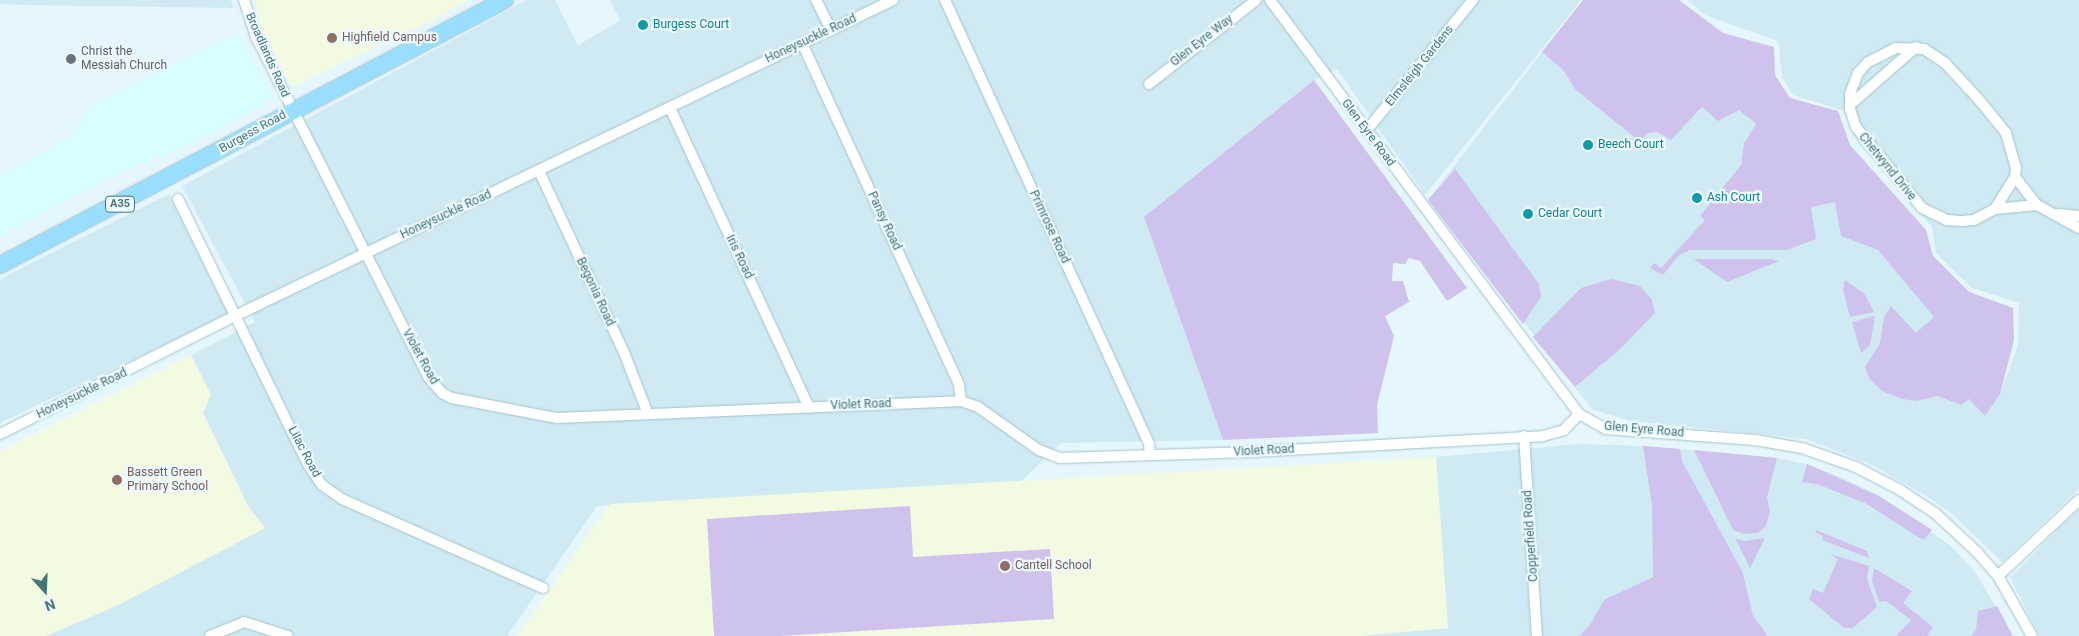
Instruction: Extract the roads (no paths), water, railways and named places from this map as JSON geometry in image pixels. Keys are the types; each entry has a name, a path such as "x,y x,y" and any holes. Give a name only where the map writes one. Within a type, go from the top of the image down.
{"main road":[{"name":"Burgess Road","path":"0,264 132,198 293,110 442,36 505,0"}],"street":[{"name":"Broadlands Road","path":"244,0 256,37 293,110"},
{"path":"816,0 830,30"},
{"name":"Honeysuckle Road","path":"0,434 237,315 539,172 893,0"},
{"name":"Primrose Road","path":"945,0 1149,444 1150,454"},
{"name":"Glen Eyre Way","path":"1149,84 1256,0"},
{"name":"Glen Eyre Road","path":"1270,0 1579,414 1606,429 1756,440 1802,448 1856,467 1900,490 1935,514 1998,576 2032,636"},
{"name":"Elmsleigh Gardens","path":"1366,131 1473,0"},
{"name":"Pansy Road","path":"802,43 959,385 961,401"},
{"path":"1850,105 1852,86 1868,62 1896,48 1916,48 1946,62 2006,133 2013,154 2016,177 2036,206"},
{"path":"1850,105 1916,48"},
{"name":"Chetwynd Drive","path":"1850,105 1861,136 1922,208 1947,220 1961,221 1974,220 1996,209 2036,206 2055,214 2079,228"},
{"name":"Iris Road","path":"670,108 809,406"},
{"name":"Violet Road","path":"293,110 429,378 442,394 558,418 961,401 978,406 1048,455 1060,458 1524,436 1558,433 1579,414"},
{"name":"Begonia Road","path":"539,172 625,355 648,414"},
{"path":"1996,209 2016,177"},
{"name":"Lilac Road","path":"178,199 237,315 309,466 322,485 342,499 543,588"},
{"name":"Chetwynd Drive","path":"2055,214 2079,216"},
{"name":"Copperfield Road","path":"1524,436 1538,636"},
{"path":"1998,576 2079,500"},
{"path":"210,636 244,622 288,636"}],"place":[{"name":"Burgess Court","path":"643,25"},
{"name":"Highfield Campus","path":"332,38"},
{"name":"Christ the Messiah Church","path":"71,59"},
{"name":"Beech Court","path":"1588,145"},
{"name":"Ash Court","path":"1697,198"},
{"name":"Cedar Court","path":"1528,214"},
{"name":"Bassett Green Primary School","path":"117,480"},
{"name":"Cantell School","path":"1005,566"}]}
